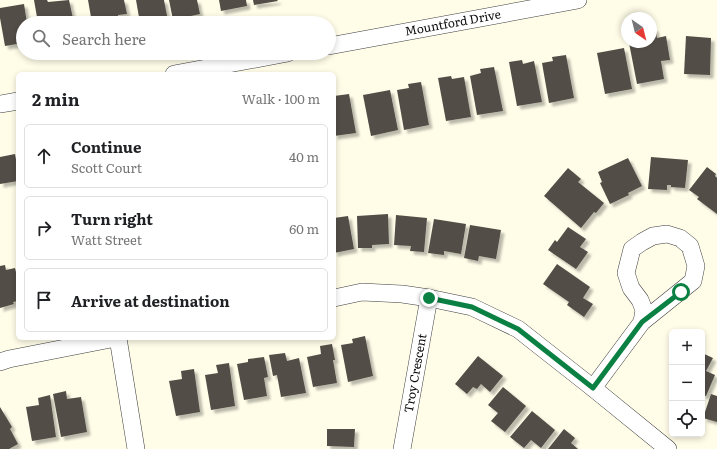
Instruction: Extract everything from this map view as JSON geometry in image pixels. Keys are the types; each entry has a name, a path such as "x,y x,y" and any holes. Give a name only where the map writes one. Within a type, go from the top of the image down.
{"street":[{"name":"Mountford Drive","path":"336,45 578,0"},
{"path":"185,72 250,60"},
{"path":"0,104 16,101"},
{"path":"593,388 642,322 692,281 696,266 690,246 680,238 667,234 653,236 632,249 626,273 631,288 640,300 644,310 642,322"},
{"path":"336,298 362,292 402,294 472,307 518,329 668,449"},
{"name":"Troy Crescent","path":"402,449 429,298"},
{"path":"0,362 9,358 106,340"},
{"path":"117,340 136,449"}],"building":[{"path":"34,0 47,0 48,2 69,0 72,16 37,16"},
{"path":"88,0 124,0 127,14 118,16 91,16"},
{"path":"136,0 164,0 167,16 139,16"},
{"path":"169,0 197,0 200,14 191,16 172,16"},
{"path":"219,0 246,0 247,6 221,11"},
{"path":"253,0 277,0 278,1 254,5"},
{"path":"24,4 26,16 16,16 16,44 5,46 0,18 0,8"},
{"path":"666,36 670,60 661,61 664,79 637,84 630,48 657,48 657,38"},
{"path":"686,36 711,38 710,75 684,74"},
{"path":"624,48 632,89 605,94 597,53"},
{"path":"566,55 574,98 549,103 542,63 553,61 552,57"},
{"path":"522,60 523,64 534,61 542,102 517,106 509,62"},
{"path":"494,67 503,111 477,115 470,76 481,73 480,69"},
{"path":"451,76 452,79 464,77 471,117 446,121 438,78"},
{"path":"421,82 429,125 404,130 397,90 409,88 408,84"},
{"path":"390,90 398,130 371,136 363,95"},
{"path":"349,94 356,133 336,136 336,96"},
{"path":"15,154 16,181 0,184 0,157"},
{"path":"651,157 688,160 685,188 671,187 671,185 667,185 667,190 648,189"},
{"path":"628,158 642,186 628,193 629,195 610,204 600,183 602,182 598,172"},
{"path":"707,167 716,174 715,176 717,178 717,214 697,199 699,197 689,190"},
{"path":"568,168 581,179 578,182 604,203 596,213 594,212 581,228 544,196"},
{"path":"388,214 389,244 372,245 372,248 358,248 357,216"},
{"path":"396,215 427,218 424,252 410,251 411,246 394,245"},
{"path":"348,216 354,249 336,253 336,218"},
{"path":"434,219 466,224 461,254 444,251 444,255 428,253"},
{"path":"470,225 501,230 496,259 479,256 478,261 464,258"},
{"path":"568,227 586,239 580,247 588,252 576,269 548,250 555,240 557,242"},
{"path":"557,264 590,287 583,298 593,304 584,317 567,305 569,302 543,284"},
{"path":"5,265 6,270 15,268 16,301 13,302 14,304 0,308 0,266"},
{"path":"365,336 373,376 348,382 341,345 353,343 352,339"},
{"path":"332,344 337,383 313,387 307,357 321,354 320,346"},
{"path":"285,353 287,361 299,358 306,393 281,397 277,375 273,376 269,355"},
{"path":"705,354 713,358 706,371 715,375 706,396"},
{"path":"478,356 503,376 490,392 481,384 477,389 473,387 467,394 455,384"},
{"path":"264,357 268,377 264,378 267,396 244,400 237,364 248,362 248,359"},
{"path":"229,363 235,406 211,410 205,375 218,373 216,365"},
{"path":"194,369 200,412 176,416 169,381 182,379 181,371"},
{"path":"503,387 526,406 505,432 491,421 498,413 488,405"},
{"path":"66,391 67,399 81,397 87,432 61,437 53,394"},
{"path":"711,394 717,396 717,422 705,419 705,412"},
{"path":"50,395 56,437 32,441 26,407 39,405 38,398"},
{"path":"0,407 12,427 10,429 18,444 9,449 0,449"},
{"path":"532,411 555,430 541,448 531,440 524,448 510,437"},
{"path":"327,429 355,429 354,447 327,446"},
{"path":"564,429 575,438 571,443 578,449 548,449"}],"route":[{"path":"429,298 472,307 518,329 593,388 642,322 681,292"}]}
